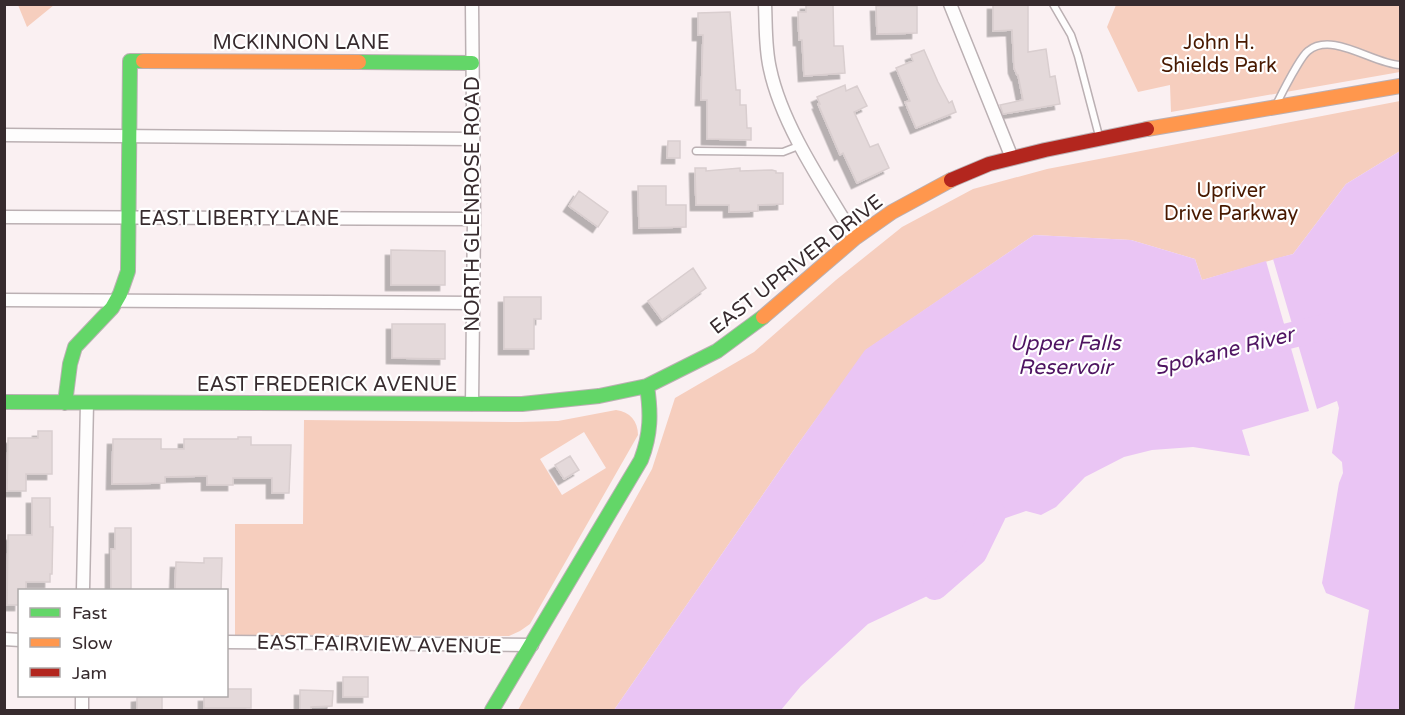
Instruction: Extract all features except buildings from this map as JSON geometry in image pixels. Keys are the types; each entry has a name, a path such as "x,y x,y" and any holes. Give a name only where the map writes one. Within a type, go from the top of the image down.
{"main road":[{"name":"MCKINNON LANE","path":"129,136 130,61 472,63"},
{"name":"EAST UPRIVER DRIVE","path":"647,386 717,351 764,316 855,238 892,212 939,185 988,164 1100,139 1401,86"},
{"path":"65,403 68,370 73,350 83,335 104,318 117,301 127,282 129,136"},
{"path":"492,711 641,460 649,442 653,418 647,386"},
{"name":"EAST FREDERICK AVENUE","path":"4,402 522,404 599,396 647,386"}],"street":[{"name":"NORTH GLENROSE ROAD","path":"472,4 474,219 472,404"},
{"path":"765,4 766,45 777,93 801,145 855,238"},
{"path":"950,4 1012,158"},
{"path":"4,135 472,139"},
{"name":"EAST LIBERTY LANE","path":"4,217 474,219"},
{"path":"4,300 473,303"},
{"path":"83,589 87,403"},
{"name":"EAST FAIRVIEW AVENUE","path":"228,642 532,645"}],"lane":[{"path":"1053,4 1071,35 1100,139"},
{"path":"1274,108 1307,51 1322,44 1341,45 1362,55 1401,65"},
{"path":"696,152 783,152 801,145"}],"green space":[{"path":"18,5 54,5 27,27"},
{"name":"John H. Shields Park","path":"1116,5 1400,5 1400,72 1171,112 1170,85 1138,92 1107,27"},
{"name":"Upriver Drive Parkway","path":"1400,101 1400,151 1346,184 1293,254 1202,280 1195,259 1131,240 1034,235 866,350 793,451 614,710 518,710 652,469 675,398 754,352 836,280 902,227 973,189 1047,169"},
{"path":"616,410 632,418 637,425 638,435 530,624 520,631 509,636 235,635 235,524 303,524 304,420 558,421","holes":["584,432 606,468 562,495 540,459"]}],"water":[{"path":"1400,151 1400,710 1354,710 1369,610 1326,593 1322,583 1339,483 1343,473 1342,462 1332,453 1339,408 1337,401 1317,409 1273,259 1293,254 1346,184"},
{"name":"Upper Falls Reservoir","path":"1034,235 1131,240 1195,259 1202,280 1266,261 1309,411 1242,430 1250,456 1193,447 1152,450 1124,457 1085,477 1056,507 1041,515 1026,511 1000,520 938,591 868,624 801,686 781,710 614,710 865,350"}],"waterway":[{"name":"Spokane River","path":"1253,345 1328,326"},
{"name":"Spokane River","path":"935,587 974,553 993,514"}],"traffic: fast":[{"path":"65,403 70,364 75,347 112,308 128,271 130,61 143,61"},
{"path":"359,62 472,63"},
{"path":"4,402 522,404 599,396 647,386 717,351 763,317"},
{"path":"492,710 641,460 647,441 649,423 647,386"}],"traffic: slow":[{"path":"143,61 359,62"},
{"path":"1147,129 1400,86"},
{"path":"763,317 855,238 892,212 951,180"}],"traffic: jam":[{"path":"951,180 989,164 1147,129"}]}
